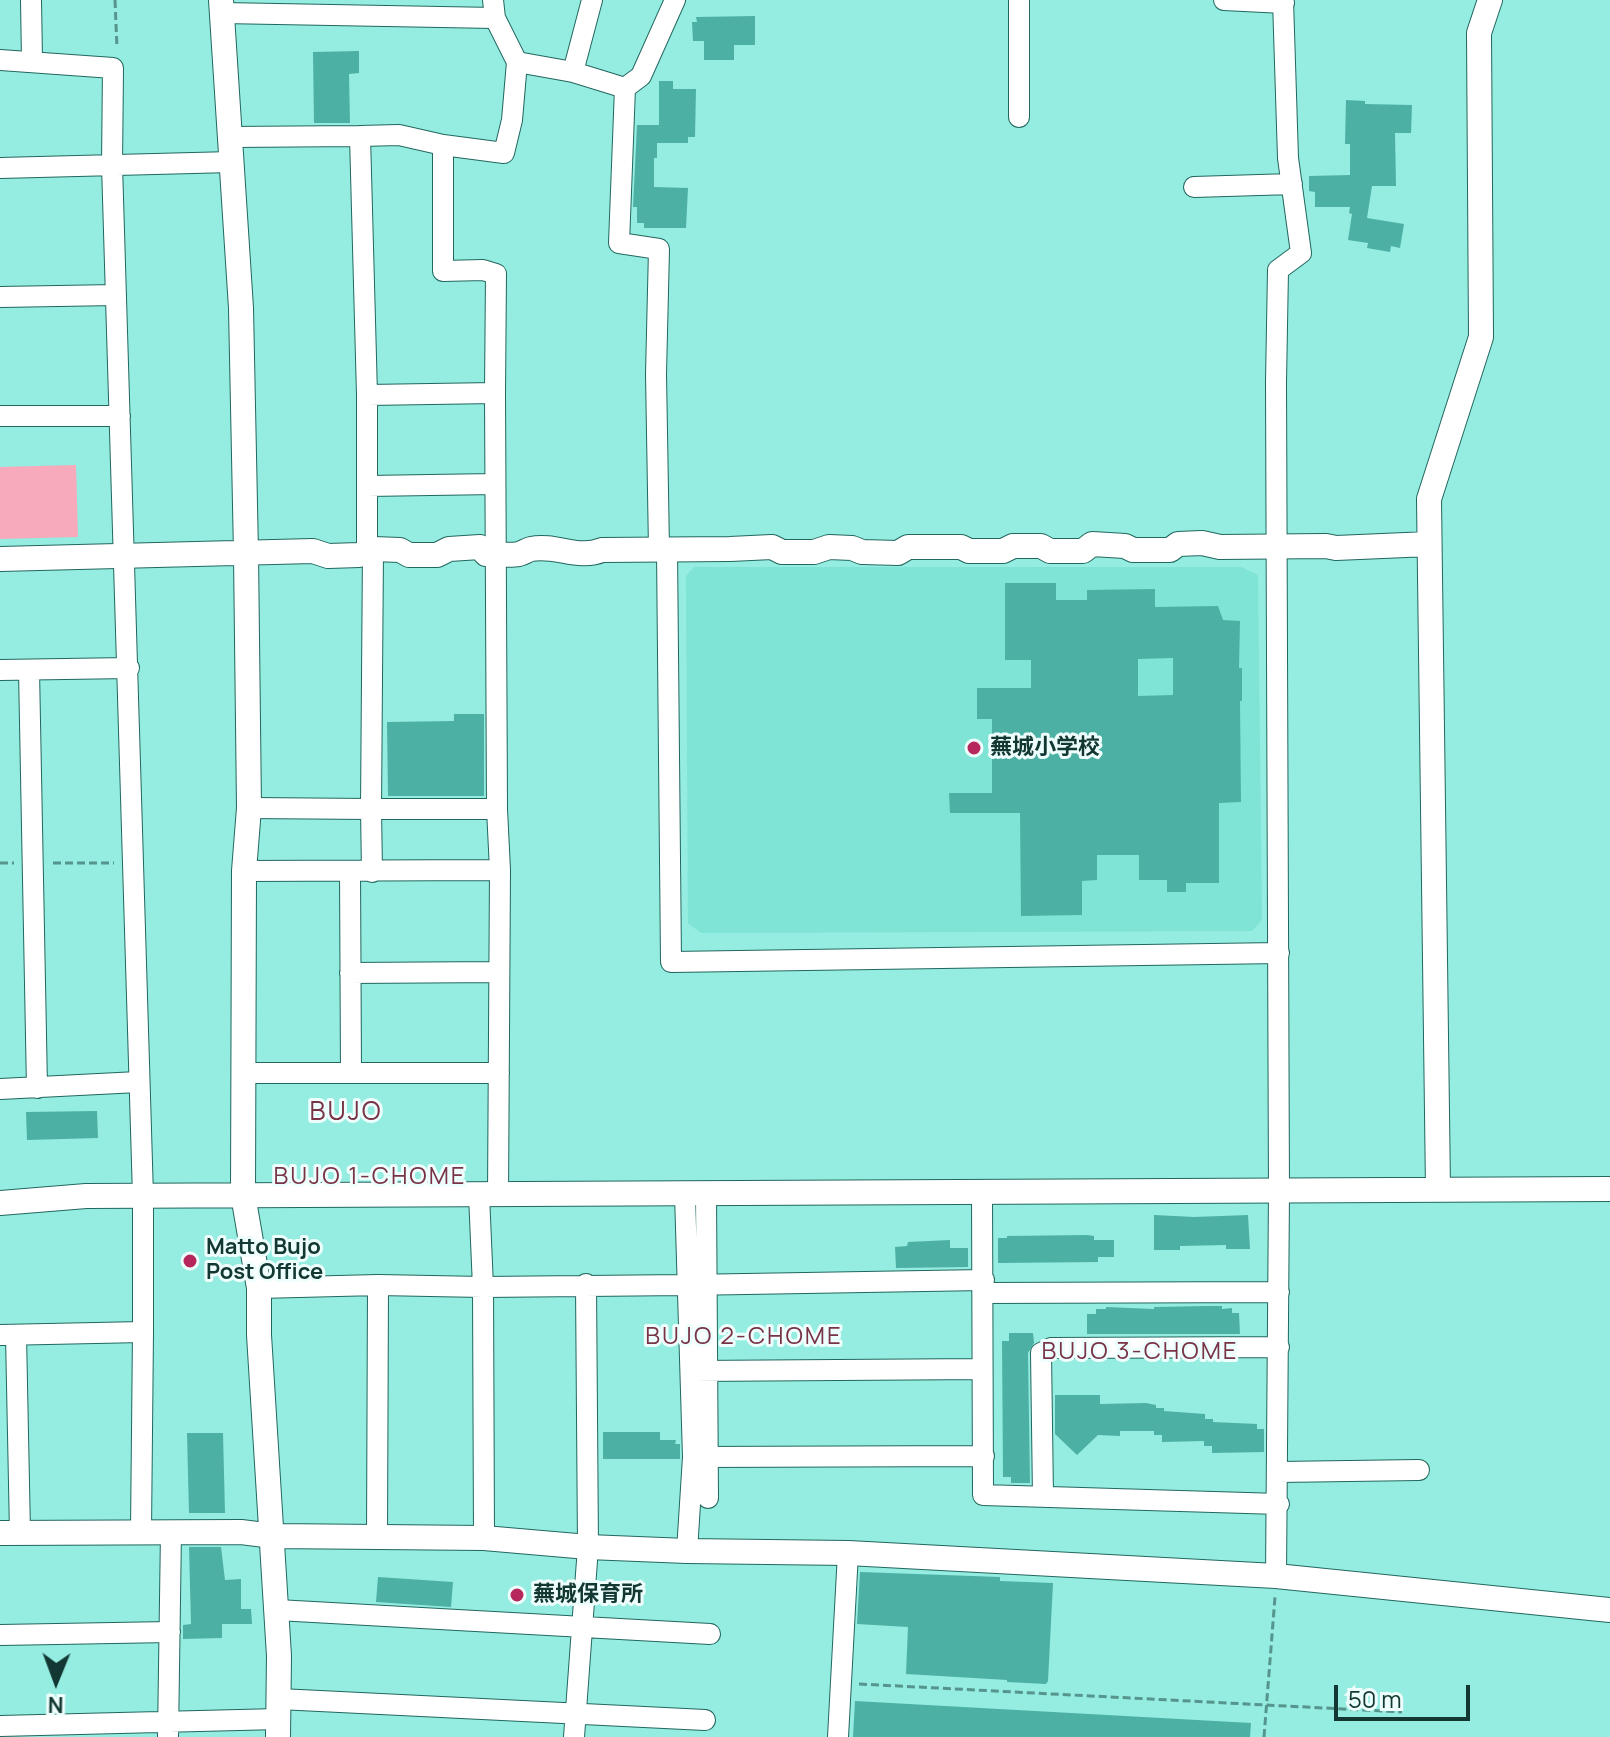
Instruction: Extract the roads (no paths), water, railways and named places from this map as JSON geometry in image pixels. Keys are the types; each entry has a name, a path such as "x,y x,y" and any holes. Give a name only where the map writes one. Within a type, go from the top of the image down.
{"street":[{"path":"31,0 32,60"},
{"path":"573,72 592,0"},
{"path":"625,88 641,76 675,0"},
{"path":"1019,0 1019,117"},
{"path":"1224,0 1283,1 1288,158 1301,253 1278,270 1275,548 1279,1504 1276,1576"},
{"path":"1438,1189 1429,499 1481,337 1479,33 1490,0"},
{"path":"230,137 399,135 443,145 504,153 512,120 517,62 494,9 222,6 230,137 241,308 246,554 249,808 244,871 243,1195 259,1288 259,1335 277,1610 279,1718"},
{"path":"0,60 113,68 112,165 143,1196 141,1531"},
{"path":"517,62 573,72 625,88"},
{"path":"625,88 619,243 659,249 656,374 663,550 671,962 1279,953"},
{"path":"360,136 370,550 372,872"},
{"path":"443,145 443,271 483,270 496,274 499,1073 483,1287 484,1538"},
{"path":"0,168 232,162"},
{"path":"1194,187 1292,184"},
{"path":"0,297 116,295"},
{"path":"367,395 495,393"},
{"path":"0,416 120,416"},
{"path":"367,486 495,484"},
{"path":"0,559 313,551 328,556 359,555 370,550 437,555 449,549 480,547 486,554 519,554 531,549 593,553 602,550 772,547 782,552 814,552 829,547 898,553 908,547 1003,551 1013,546 1041,546 1050,551 1083,551 1092,544 1125,546 1133,550 1170,550 1178,544 1202,543 1220,547 1275,548 1429,544"},
{"path":"0,670 129,668"},
{"path":"29,670 37,1088"},
{"path":"249,808 497,809"},
{"path":"244,871 500,870"},
{"path":"350,872 351,1073"},
{"path":"350,973 499,972"},
{"path":"244,1073 499,1073"},
{"path":"0,1089 138,1082"},
{"path":"0,1203 86,1196 1610,1189"},
{"path":"982,1192 983,1495 1279,1504"},
{"path":"696,1195 702,1457 708,1498"},
{"path":"259,1288 586,1284 984,1286 1279,1292"},
{"path":"574,1737 588,1547 586,1284"},
{"path":"377,1537 378,1285"},
{"path":"143,1332 8,1335 10,1533 171,1531 273,1536 484,1538 588,1547 848,1553 1276,1576 1610,1610"},
{"path":"1043,1497 1041,1353 1051,1348 1279,1347"},
{"path":"700,1371 982,1369"},
{"path":"702,1457 984,1456"},
{"path":"687,1551 702,1457"},
{"path":"1279,1472 1419,1470"},
{"path":"168,1730 171,1531"},
{"path":"838,1737 848,1553"},
{"path":"277,1610 710,1634"},
{"path":"0,1635 170,1632"},
{"path":"0,1726 168,1730 279,1718 576,1715 705,1720"}],"place":[{"name":"蕪城小学校","path":"974,748"},
{"name":"Matto Bujo Post Office","path":"190,1261"},
{"name":"蕪城保育所","path":"517,1595"}],"district":[{"name":"BUJO","path":"346,1113"},
{"name":"BUJO 1-CHOME","path":"370,1177"},
{"name":"BUJO 2-CHOME","path":"744,1337"},
{"name":"BUJO 3-CHOME","path":"1140,1352"}]}
